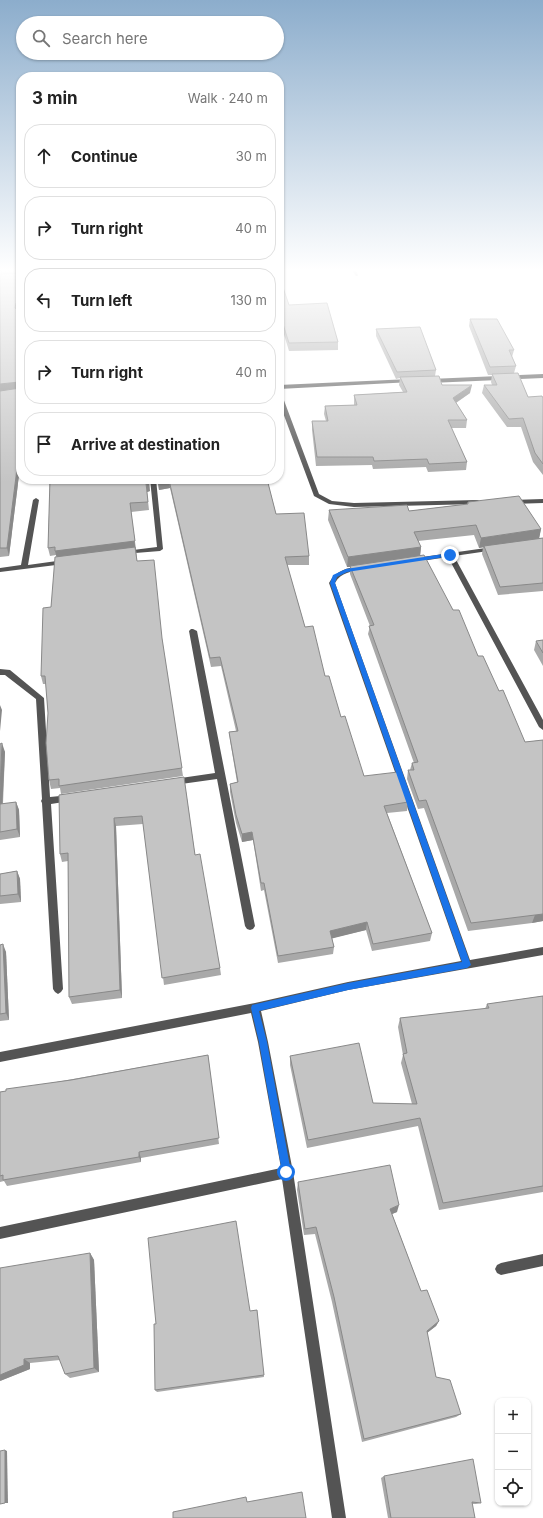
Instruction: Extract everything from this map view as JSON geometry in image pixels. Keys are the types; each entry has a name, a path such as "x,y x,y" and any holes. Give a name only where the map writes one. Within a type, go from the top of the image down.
{"street":[{"path":"426,381 543,376"},
{"path":"284,386 419,381"},
{"path":"284,408 316,494 332,503 354,505 488,502"},
{"path":"115,555 160,549 154,484"},
{"path":"24,567 36,500"},
{"path":"504,502 543,501"},
{"path":"405,562 496,548"},
{"path":"450,555 543,727"},
{"path":"0,570 70,561"},
{"path":"368,567 346,571 335,576 332,583 467,965"},
{"path":"193,631 250,926"},
{"path":"0,672 7,672 40,698 45,801 58,989"},
{"path":"166,783 220,775"},
{"path":"45,801 75,797"},
{"path":"0,1057 255,1008 348,986 543,951"},
{"path":"255,1008 263,1042 286,1172 339,1518"},
{"path":"0,1233 286,1172"},
{"path":"501,1269 543,1260"}],"building":[{"path":"0,341 16,341 16,382 0,384"},
{"path":"288,341 338,342 289,343"},
{"path":"382,341 425,341 436,370 397,372"},
{"path":"479,341 509,341 514,350 509,350 516,366 490,367"},
{"path":"518,373 528,397 542,396 543,398 543,464 535,453 523,418 509,419 484,385 497,385 492,374"},
{"path":"439,376 442,385 472,385 453,398 467,420 448,420 467,462 429,464 427,459 374,461 373,457 317,457 312,421 328,421 325,406 357,405 354,395 407,392 400,377"},
{"path":"16,389 16,477 7,548 0,548 0,391"},
{"path":"50,484 146,484 148,502 130,503 135,541 55,551 55,547 48,548"},
{"path":"170,484 268,484 276,514 304,513 309,556 285,557 305,627 313,626 325,676 329,676 341,717 345,716 364,776 398,772 408,802 384,806 432,933 373,944 367,922 330,931 334,947 278,956 264,883 261,883 252,832 242,834 236,815 230,784 238,782 229,732 238,731 220,657 210,658"},
{"path":"519,496 541,529 481,538 476,525 414,532 421,547 348,557 329,510 407,505 409,511"},
{"path":"543,538 543,583 500,587 484,546"},
{"path":"135,547 137,561 154,560 162,638 182,768 59,786 59,779 49,780 46,743 48,713 45,676 41,676 43,608 51,607 55,557"},
{"path":"424,555 453,610 459,610 478,656 483,656 499,691 503,690 525,742 543,740 543,914 471,923 426,800 419,801 408,770 414,770 412,763 418,762 369,626 374,625 350,566"},
{"path":"543,640 543,653 536,641"},
{"path":"2,743 0,791 0,744"},
{"path":"184,777 195,855 200,854 220,968 162,978 142,816 114,818 120,990 69,997 68,853 60,854 59,795"},
{"path":"16,802 17,829 0,832 0,804"},
{"path":"17,871 18,894 0,896 0,874"},
{"path":"3,944 6,1013 0,1014 0,945"},
{"path":"543,996 543,1186 443,1203 420,1118 308,1140 290,1056 359,1043 373,1103 417,1104 403,1054 407,1053 400,1018 489,1008 487,1004"},
{"path":"208,1055 219,1138 139,1152 139,1157 3,1180 3,1175 0,1176 0,1092 6,1091 6,1089 71,1080"},
{"path":"390,1165 399,1205 390,1209 421,1291 427,1290 439,1321 427,1331 436,1377 450,1380 461,1414 364,1439 334,1297 316,1227 305,1229 298,1182"},
{"path":"236,1221 250,1311 257,1310 264,1375 155,1390 154,1324 156,1324 148,1238"},
{"path":"90,1253 94,1368 65,1374 58,1356 24,1359 24,1365 0,1375 0,1268"},
{"path":"5,1450 5,1503 0,1504 0,1451"},
{"path":"473,1459 481,1503 472,1502 475,1518 391,1518 384,1476"},
{"path":"302,1492 306,1518 173,1518 173,1512 246,1497 247,1502"}],"route":[{"path":"286,1172 263,1042 255,1008 348,986 467,965 332,583 335,576 346,571 450,555"}]}
